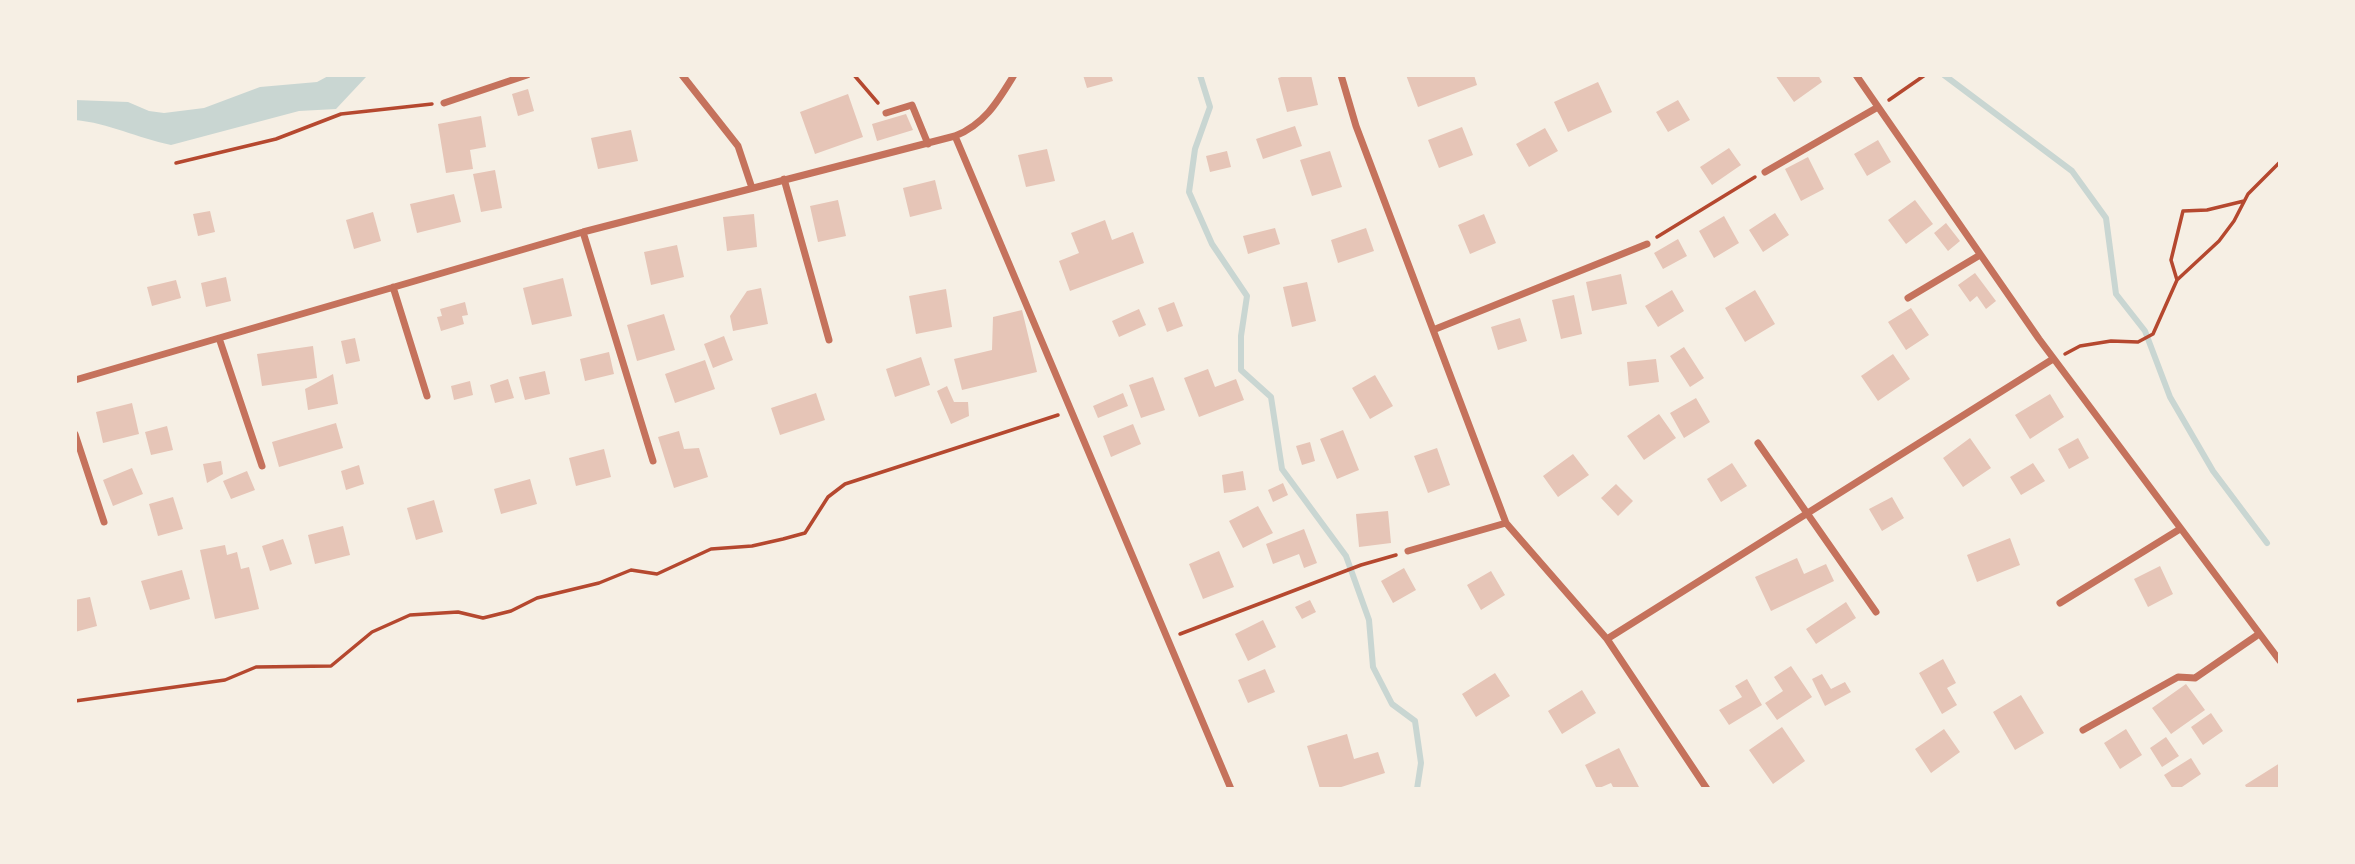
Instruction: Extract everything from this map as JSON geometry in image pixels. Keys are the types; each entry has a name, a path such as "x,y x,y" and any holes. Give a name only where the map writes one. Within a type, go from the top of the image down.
{"street":[{"path":"444,103 527,75"},
{"path":"682,75 738,146 752,188"},
{"path":"75,380 583,232 955,136 975,128 995,106 1014,75"},
{"path":"1341,75 1356,126 1506,523 1606,639 1707,789"},
{"path":"1856,75 2053,359 2280,661"},
{"path":"886,113 912,105 928,144"},
{"path":"1765,172 1878,107"},
{"path":"955,136 1231,789"},
{"path":"784,179 829,340"},
{"path":"583,232 653,461"},
{"path":"1433,330 1647,244"},
{"path":"1908,298 1980,255"},
{"path":"393,287 427,396"},
{"path":"219,338 262,466"},
{"path":"1606,639 2053,359"},
{"path":"75,434 104,522"},
{"path":"1758,443 1876,612"},
{"path":"1408,551 1506,523"},
{"path":"2060,603 2180,529"},
{"path":"2083,730 2178,677 2195,678 2259,634"}],"path":[{"path":"854,75 886,113"},
{"path":"1878,107 1925,75"},
{"path":"176,163 276,139 341,114 444,103"},
{"path":"2053,359 2080,346 2111,341 2138,342 2153,334 2177,280 2192,263 2219,241 2244,201 2280,162"},
{"path":"1647,244 1765,172"},
{"path":"2177,280 2171,260 2183,211 2207,210 2244,201"},
{"path":"75,701 225,680 256,667 331,666 372,632 410,615 458,612 483,618 511,611 537,598 598,583 631,570 657,574 711,549 752,546 805,533 828,497 845,484 1072,411"},
{"path":"1168,639 1338,573 1408,551"}],"shaded area":[{"path":"330,75 366,77 336,109 299,111 171,145 100,124 75,120 75,100 128,102 149,111 164,113 204,108 260,87 317,82"}],"building":[{"path":"1083,75 1111,75 1113,81 1087,88"},
{"path":"1311,75 1318,105 1287,112 1278,78"},
{"path":"1406,75 1474,75 1477,85 1418,107"},
{"path":"1775,75 1818,75 1822,82 1794,102"},
{"path":"1598,82 1612,112 1568,132 1554,102"},
{"path":"528,89 534,111 518,116 512,94"},
{"path":"848,94 863,137 815,154 800,112"},
{"path":"1678,100 1690,120 1668,132 1656,112"},
{"path":"906,114 913,130 877,141 872,124"},
{"path":"481,116 486,147 470,150 473,169 446,173 438,124"},
{"path":"1295,126 1302,146 1263,159 1256,139"},
{"path":"1462,127 1473,155 1439,168 1428,140"},
{"path":"1545,128 1558,151 1529,167 1516,144"},
{"path":"631,130 638,161 598,169 591,138"},
{"path":"1878,140 1891,162 1867,176 1854,154"},
{"path":"1729,148 1741,165 1712,185 1700,167"},
{"path":"1047,149 1055,181 1026,187 1018,155"},
{"path":"1227,151 1231,167 1210,172 1206,156"},
{"path":"1330,151 1342,187 1312,196 1300,160"},
{"path":"1808,157 1824,189 1801,201 1785,169"},
{"path":"495,170 502,208 481,212 473,174"},
{"path":"935,180 942,209 910,217 903,188"},
{"path":"454,194 461,222 417,233 410,204"},
{"path":"838,200 846,236 818,242 810,206"},
{"path":"1915,200 1933,224 1906,244 1888,220"},
{"path":"210,211 215,232 198,236 193,214"},
{"path":"373,212 381,241 354,249 346,220"},
{"path":"1775,213 1789,235 1763,252 1749,230"},
{"path":"754,214 757,247 727,251 723,217"},
{"path":"1484,214 1496,243 1470,254 1458,225"},
{"path":"1724,216 1739,243 1714,258 1699,231"},
{"path":"1105,220 1112,240 1133,232 1144,263 1070,291 1059,261 1079,253 1071,233"},
{"path":"1946,223 1960,241 1948,251 1934,233"},
{"path":"1275,228 1280,244 1248,254 1243,236"},
{"path":"1366,228 1374,251 1338,263 1331,240"},
{"path":"1678,239 1687,256 1663,269 1654,253"},
{"path":"677,245 684,277 651,285 644,252"},
{"path":"1975,273 1996,301 1986,309 1977,296 1970,302 1958,285"},
{"path":"1621,274 1627,304 1592,311 1586,282"},
{"path":"226,277 231,301 206,307 201,283"},
{"path":"563,278 572,316 532,325 523,288"},
{"path":"176,280 181,298 152,306 147,287"},
{"path":"1307,282 1316,321 1292,327 1283,287"},
{"path":"761,288 768,324 733,331 730,316 747,291"},
{"path":"946,289 952,327 916,334 909,296"},
{"path":"1672,290 1684,311 1658,327 1645,306"},
{"path":"1755,290 1775,324 1745,342 1725,308"},
{"path":"1574,295 1582,334 1561,339 1552,300"},
{"path":"465,302 468,315 462,316 464,324 441,331 437,317 442,316 440,309"},
{"path":"1174,302 1183,326 1167,332 1158,308"},
{"path":"1911,308 1929,335 1906,350 1888,322"},
{"path":"1139,309 1146,325 1119,337 1112,321"},
{"path":"1022,310 1037,372 962,390 954,359 992,350 993,317"},
{"path":"664,314 675,350 637,361 627,325"},
{"path":"1520,318 1527,341 1498,350 1491,327"},
{"path":"724,336 733,360 713,368 704,344"},
{"path":"355,338 360,361 346,364 341,341"},
{"path":"313,346 317,378 262,386 257,354"},
{"path":"1684,347 1704,378 1690,387 1670,356"},
{"path":"609,352 614,374 585,381 580,359"},
{"path":"1893,354 1910,379 1878,401 1861,376"},
{"path":"921,357 930,385 895,397 886,369"},
{"path":"1656,359 1659,382 1629,386 1627,362"},
{"path":"705,360 715,389 675,403 665,374"},
{"path":"1208,369 1215,387 1236,379 1244,400 1199,417 1184,378"},
{"path":"545,371 550,394 525,400 519,377"},
{"path":"333,374 338,404 308,410 305,389"},
{"path":"1375,375 1393,406 1370,419 1352,388"},
{"path":"1153,377 1165,410 1141,418 1129,385"},
{"path":"508,379 514,398 495,403 490,385"},
{"path":"470,381 473,395 454,400 451,386"},
{"path":"947,386 954,402 968,402 969,416 951,424 937,391"},
{"path":"816,393 825,420 780,435 771,408"},
{"path":"1123,393 1128,406 1098,418 1093,406"},
{"path":"2050,394 2064,417 2030,439 2015,415"},
{"path":"1696,398 1710,422 1684,438 1670,413"},
{"path":"132,403 139,434 103,443 96,412"},
{"path":"1659,414 1676,438 1644,460 1627,436"},
{"path":"336,423 343,448 279,467 272,442"},
{"path":"1133,424 1141,444 1111,457 1103,436"},
{"path":"167,426 173,450 151,455 145,432"},
{"path":"1343,430 1359,470 1337,479 1320,439"},
{"path":"679,431 684,449 699,448 708,477 674,488 658,437"},
{"path":"1970,438 1991,468 1963,487 1943,458"},
{"path":"2078,438 2089,458 2069,469 2058,449"},
{"path":"1310,442 1315,461 1302,465 1296,446"},
{"path":"1437,448 1450,485 1428,493 1414,456"},
{"path":"604,449 611,477 576,486 569,458"},
{"path":"1573,454 1589,475 1558,497 1543,476"},
{"path":"221,461 223,474 207,483 203,464"},
{"path":"1732,463 1747,486 1721,502 1707,479"},
{"path":"2033,463 2045,481 2021,495 2010,477"},
{"path":"359,465 364,484 346,490 341,471"},
{"path":"132,468 143,494 113,506 103,480"},
{"path":"247,471 255,490 231,499 223,481"},
{"path":"1243,471 1246,490 1224,493 1222,475"},
{"path":"530,479 537,504 501,514 494,489"},
{"path":"1283,483 1288,495 1273,502 1268,490"},
{"path":"1616,484 1633,501 1618,516 1601,498"},
{"path":"173,497 183,529 158,536 149,504"},
{"path":"1892,497 1904,518 1882,531 1869,509"},
{"path":"434,500 443,532 416,540 407,508"},
{"path":"1258,506 1273,533 1243,548 1229,521"},
{"path":"1388,511 1391,543 1359,547 1356,514"},
{"path":"343,526 350,555 315,564 308,535"},
{"path":"1304,529 1317,563 1304,568 1299,554 1273,564 1266,544"},
{"path":"2010,538 2020,565 1977,582 1967,555"},
{"path":"283,539 292,564 270,571 262,546"},
{"path":"225,545 227,555 237,552 241,569 249,567 259,609 215,619 200,550"},
{"path":"1219,551 1234,587 1203,599 1189,564"},
{"path":"1797,558 1804,574 1826,564 1834,581 1771,611 1755,577"},
{"path":"2160,566 2173,594 2148,607 2134,579"},
{"path":"1404,568 1416,590 1393,603 1381,581"},
{"path":"182,570 190,599 150,610 141,581"},
{"path":"1491,571 1505,595 1481,610 1467,585"},
{"path":"90,597 97,626 75,632 75,600"},
{"path":"1310,600 1316,612 1302,619 1295,607"},
{"path":"1846,602 1856,618 1816,644 1806,629"},
{"path":"1263,620 1276,647 1248,661 1235,634"},
{"path":"1943,659 1956,683 1947,688 1957,705 1942,714 1919,673"},
{"path":"1791,666 1812,697 1777,720 1765,703 1783,691 1774,677"},
{"path":"1265,669 1275,692 1248,703 1238,680"},
{"path":"1495,673 1510,696 1476,717 1462,694"},
{"path":"1822,674 1831,689 1845,682 1851,692 1825,706 1812,679"},
{"path":"1747,679 1762,705 1729,725 1719,710 1742,697 1735,686"},
{"path":"2186,684 2205,710 2171,734 2152,708"},
{"path":"1582,690 1596,713 1562,734 1548,711"},
{"path":"2021,695 2044,733 2015,750 1993,712"},
{"path":"2211,713 2223,731 2203,745 2191,727"},
{"path":"1782,727 1805,761 1773,784 1749,750"},
{"path":"1944,729 1960,752 1931,773 1915,749"},
{"path":"2126,729 2142,755 2120,769 2104,743"},
{"path":"1347,734 1354,759 1378,752 1385,773 1335,789 1320,789 1307,746"},
{"path":"2166,737 2179,756 2162,767 2150,748"},
{"path":"1619,748 1640,789 1614,789 1611,783 1597,789 1585,765"},
{"path":"2191,758 2201,774 2179,789 2173,789 2164,775"},
{"path":"2280,763 2280,789 2247,789 2245,785"}],"waterway":[{"path":"1200,75 1210,107 1195,149 1189,192 1212,244 1247,296 1241,336 1241,370 1271,397 1282,469 1346,556 1369,620 1373,667 1392,704 1415,721 1421,763 1417,789"},
{"path":"1944,75 2072,171 2106,218 2116,294 2145,331 2170,397 2213,471 2267,543"}]}
